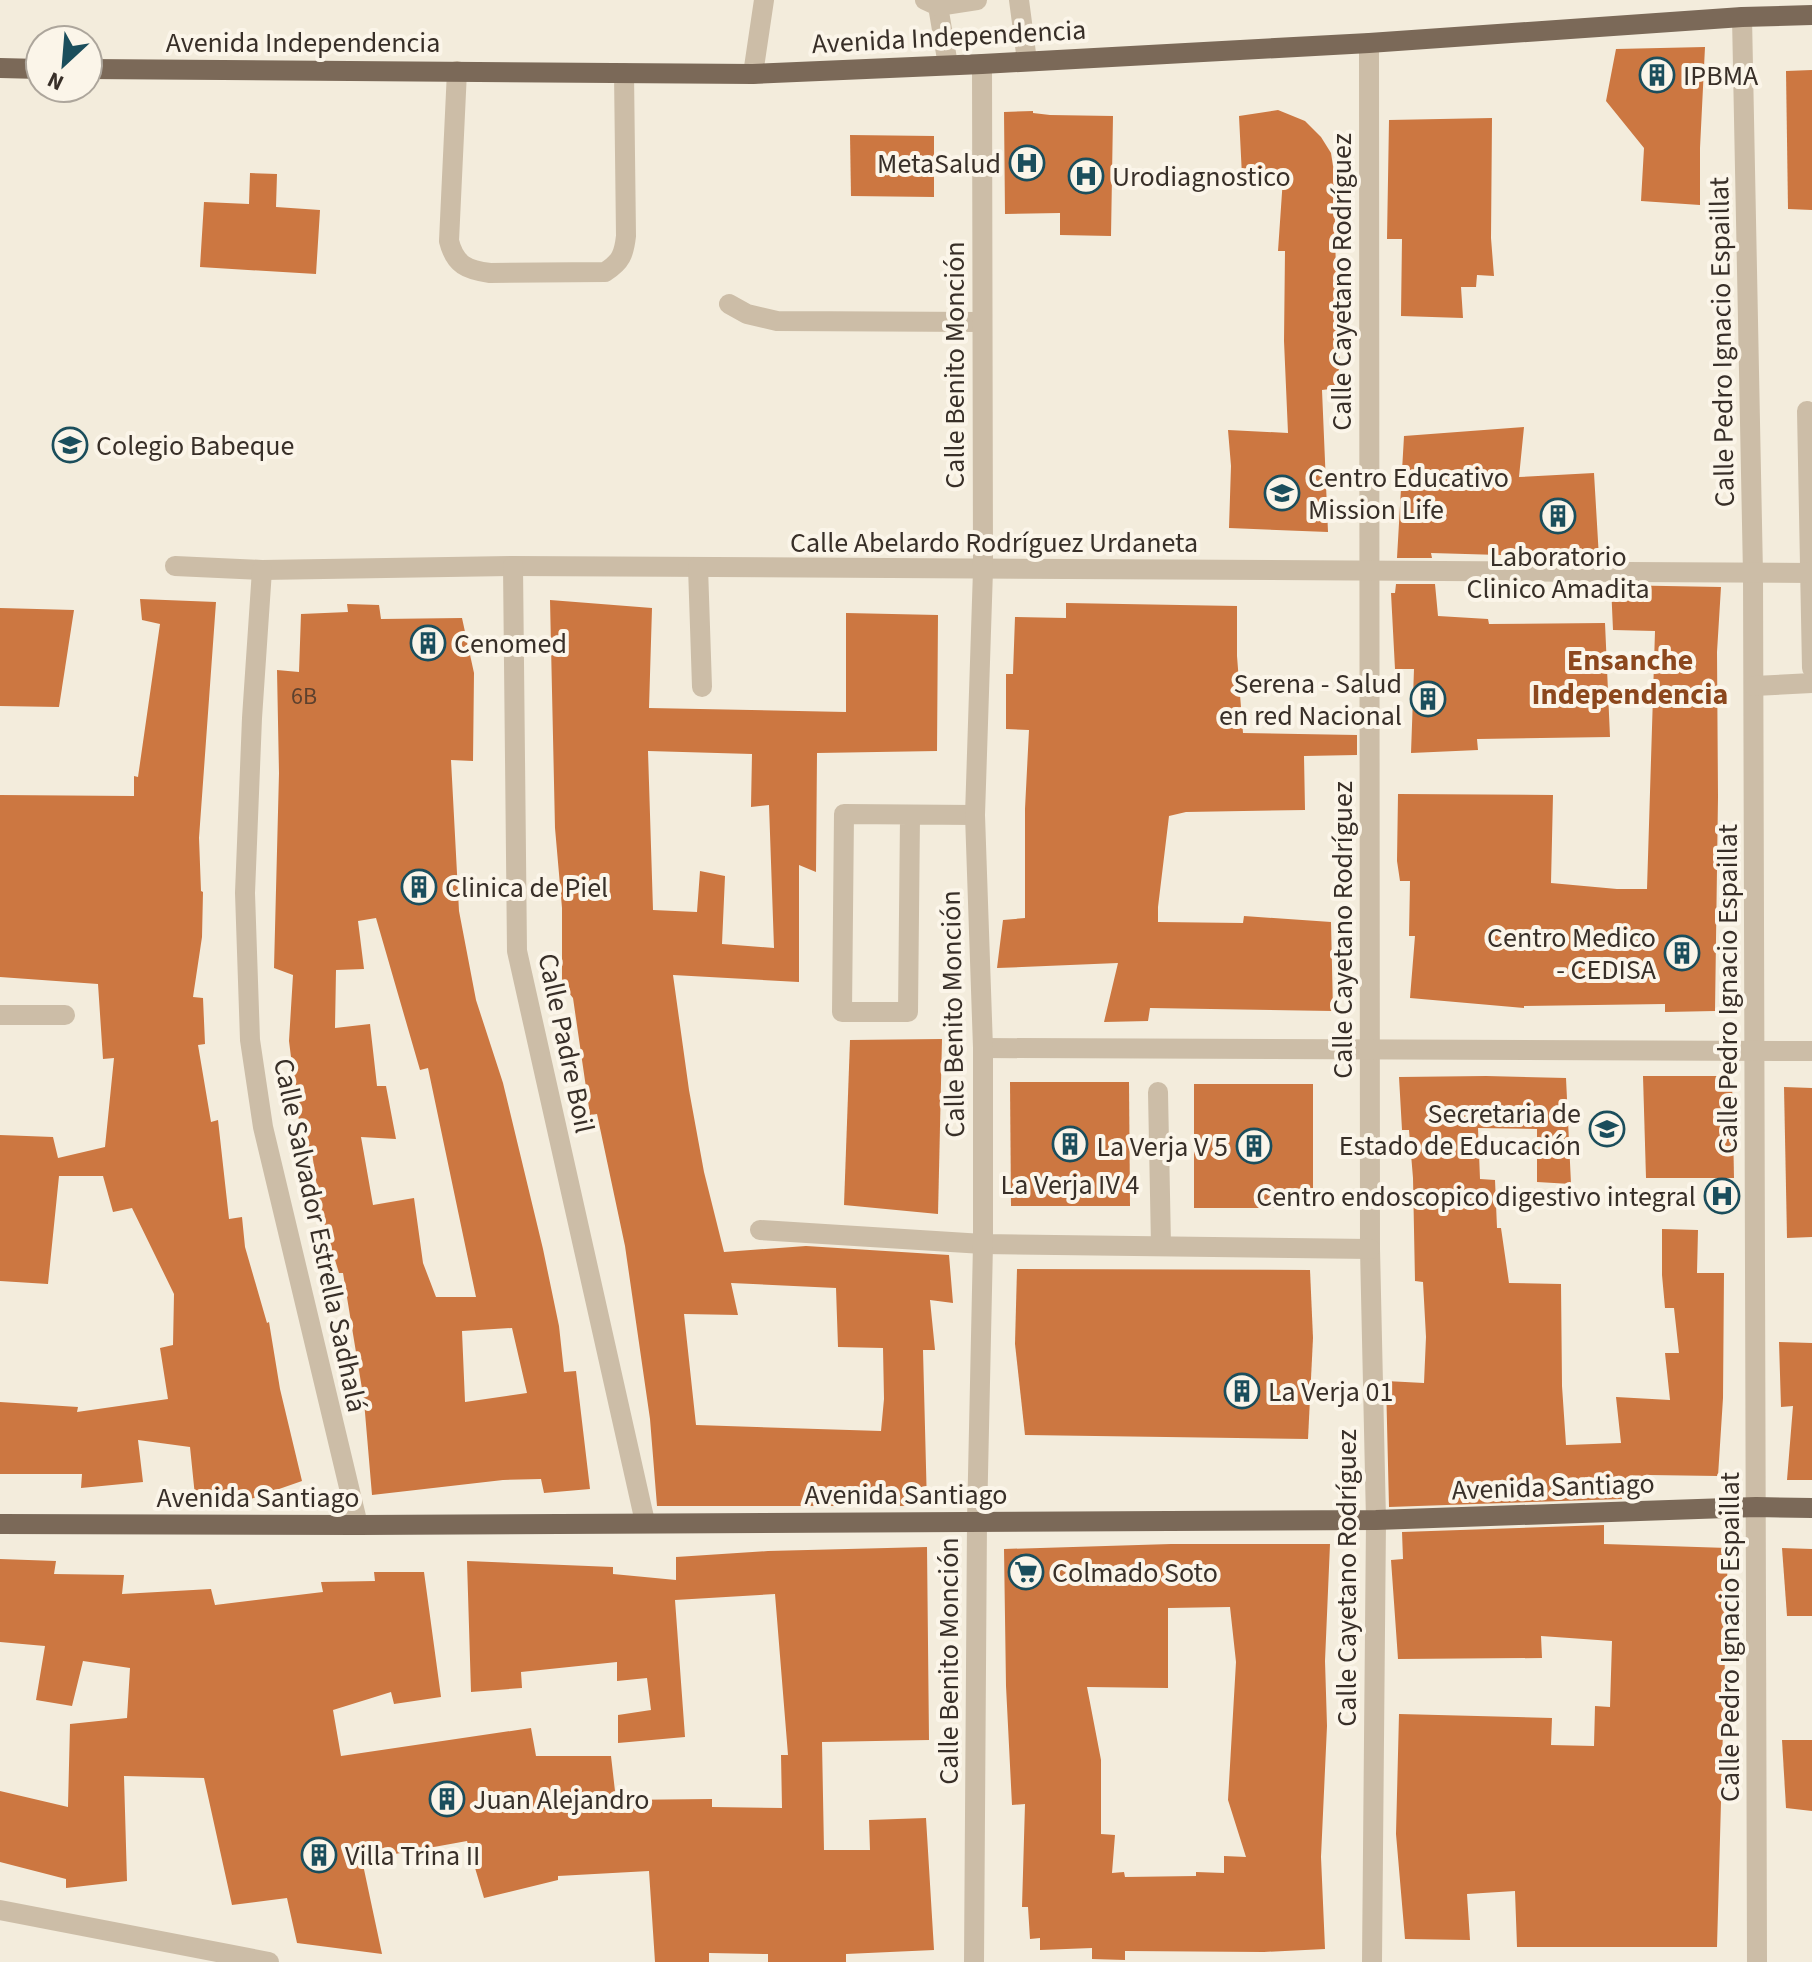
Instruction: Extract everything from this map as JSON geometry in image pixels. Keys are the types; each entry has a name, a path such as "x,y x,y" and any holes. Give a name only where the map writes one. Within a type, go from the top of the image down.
{"main road":[{"name":"Avenida Independencia","path":"104,69 753,74 1369,43 1742,17 1812,15"},
{"path":"0,68 24,69"},
{"name":"Avenida Santiago","path":"0,1524 1376,1520 1756,1507 1812,1508"}],"street":[{"path":"753,74 764,0"},
{"path":"948,65 932,3 977,0"},
{"path":"1019,0 1027,61"},
{"name":"Calle Pedro Ignacio Espaillat","path":"1742,17 1754,686 1757,1962"},
{"name":"Calle Cayetano Rodríguez","path":"1369,43 1370,1249 1376,1520 1372,1962"},
{"name":"Calle Benito Monción","path":"974,1962 977,1521 983,1244 983,1048 975,815 983,570 982,64"},
{"path":"457,71 449,241 452,255 464,265 475,271 490,273 605,272 617,264 624,254 624,73"},
{"path":"729,304 747,314 777,321 982,322"},
{"path":"1807,411 1812,668"},
{"name":"Calle Abelardo Rodríguez Urdaneta","path":"175,566 262,570 513,566 1812,573"},
{"name":"Calle Padre Boil","path":"513,566 517,951 645,1522"},
{"path":"698,567 702,687"},
{"name":"Calle Salvador Estrella Sadhalá","path":"262,570 245,893 250,1040 263,1127 358,1525"},
{"path":"1754,686 1812,683"},
{"path":"910,816 908,1012 842,1012 844,814 975,815"},
{"path":"0,1015 65,1015"},
{"path":"983,1048 1812,1051"},
{"path":"1158,1092 1161,1246"},
{"path":"760,1230 983,1244 1370,1249"},
{"path":"0,1910 269,1962"}],"building":[{"name":"IPBMA","path":"1705,47 1700,205 1641,201 1644,148 1606,101 1616,49"},
{"path":"1812,70 1812,210 1788,209 1786,71"},
{"path":"1278,110 1305,121 1321,137 1331,153 1334,172 1336,278 1341,279 1340,347 1338,388 1322,390 1328,532 1229,528 1231,466 1228,430 1288,433 1284,341 1285,251 1278,251 1283,178 1242,176 1239,116"},
{"path":"1033,111 1050,115 1113,116 1111,236 1060,235 1060,213 1005,214 1004,112"},
{"path":"1492,118 1491,238 1494,276 1477,275 1476,287 1461,287 1463,318 1401,316 1402,239 1387,239 1389,120"},
{"path":"850,135 934,136 934,197 851,196"},
{"path":"250,173 277,174 276,207 320,210 316,274 200,267 204,202 249,204"},
{"path":"1524,427 1519,477 1594,473 1599,558 1431,553 1432,558 1397,558 1404,436"},
{"path":"1396,584 1435,584 1438,616 1488,619 1489,624 1605,623 1610,737 1477,739 1478,750 1411,753 1414,669 1395,669 1391,593 1395,593"},
{"path":"1611,585 1721,587 1717,652 1715,1011 1665,1012 1665,1004 1524,1008 1410,998 1415,936 1409,936 1410,881 1400,881 1397,861 1398,794 1553,795 1551,883 1647,889 1655,631 1613,630"},
{"path":"140,599 216,602 199,838 202,937 193,997 203,998 205,1044 198,1045 211,1122 218,1120 229,1219 242,1217 245,1247 269,1322 280,1389 302,1481 245,1501 245,1492 195,1496 190,1447 138,1440 143,1482 81,1488 82,1474 0,1474 0,1402 78,1407 77,1412 168,1399 160,1348 173,1345 174,1294 132,1208 113,1212 103,1176 59,1176 48,1284 0,1281 0,1135 53,1137 58,1158 105,1147 114,1058 103,1059 98,984 0,977 0,795 134,796 134,776 138,777 160,624 142,620"},
{"path":"550,600 652,608 649,708 846,712 846,613 938,615 937,751 817,753 816,872 799,865 799,982 673,975 704,1172 724,1252 806,1246 949,1255 953,1303 930,1300 935,1350 923,1350 927,1506 657,1506 650,1419 625,1246 597,1114 590,1115 573,998 562,984 562,908 555,828","holes":["648,751 752,754 751,807 769,805 774,948 722,944 725,876 700,871 697,912 653,910","731,1283 836,1288 838,1347 883,1348 881,1431 696,1425 684,1314 738,1315"]},
{"path":"1066,603 1237,606 1243,733 1357,735 1357,755 1304,756 1305,810 1186,812 1169,816 1158,907 1158,922 1243,923 1244,916 1331,922 1333,1011 1150,1008 1148,1021 1104,1022 1118,963 997,968 1003,920 1025,918 1029,730 1006,729 1006,674 1013,674 1015,617 1066,618"},
{"path":"347,604 379,605 381,619 462,618 474,673 473,761 451,760 459,911 476,1000 503,1083 543,1249 559,1326 564,1372 576,1371 590,1489 544,1493 541,1479 503,1480 372,1495 364,1401 343,1273 339,1273 321,1214 312,1153 302,1145 289,1041 293,975 274,968 279,773 277,670 299,672 301,614 348,612","holes":["376,918 420,1070 428,1068 476,1297 436,1297 423,1263 414,1198 373,1205 361,1137 396,1139 386,1086 377,1086 370,1024 335,1028 336,970 364,969 358,921","512,1328 527,1393 465,1402 462,1331"]},
{"path":"0,608 74,610 59,707 0,706"},
{"path":"942,1039 938,1214 844,1205 850,1040"},
{"path":"1643,1076 1732,1076 1734,1178 1646,1178"},
{"path":"1399,1077 1566,1078 1571,1184 1537,1182 1537,1129 1478,1128 1480,1179 1495,1180 1497,1228 1501,1228 1509,1283 1561,1284 1566,1445 1621,1443 1616,1397 1670,1400 1665,1353 1679,1353 1674,1308 1665,1308 1662,1229 1698,1230 1697,1273 1724,1273 1723,1398 1718,1476 1648,1475 1649,1481 1622,1479 1622,1499 1389,1507 1386,1381 1424,1383 1426,1337 1423,1282 1415,1281 1413,1178 1409,1130 1402,1130"},
{"name":"La Verja IV 4","path":"1010,1082 1129,1082 1130,1206 1011,1206"},
{"name":"La Verja V 5","path":"1194,1084 1313,1084 1313,1208 1194,1208"},
{"path":"1784,1087 1812,1088 1812,1237 1787,1238"},
{"path":"1017,1269 1310,1270 1313,1338 1308,1439 1025,1435 1015,1344"},
{"path":"1779,1342 1812,1343 1812,1480 1787,1480 1793,1406 1781,1407"},
{"path":"1604,1525 1604,1544 1728,1548 1717,1947 1517,1947 1515,1891 1467,1894 1470,1940 1405,1939 1396,1834 1399,1714 1552,1718 1551,1745 1594,1746 1595,1706 1610,1707 1612,1641 1541,1636 1542,1658 1398,1659 1391,1560 1403,1559 1402,1532"},
{"path":"1171,1544 1330,1544 1321,1857 1325,1949 1125,1951 1125,1960 1092,1959 1092,1948 1040,1950 1040,1938 1030,1939 1028,1907 1022,1907 1025,1804 1012,1805 1004,1549","holes":["1230,1607 1236,1662 1228,1800 1246,1857 1224,1856 1224,1873 1125,1877 1124,1872 1112,1873 1115,1835 1101,1834 1101,1760 1087,1687 1168,1688 1168,1608"]},
{"path":"927,1547 929,1740 822,1742 824,1850 870,1850 869,1820 926,1818 934,1950 846,1954 846,1962 768,1962 768,1954 709,1953 709,1962 655,1962 649,1871 558,1876 558,1880 484,1898 467,1841 362,1860 382,1954 297,1943 287,1898 232,1905 204,1778 124,1776 127,1881 66,1888 66,1879 0,1862 0,1791 68,1807 70,1724 127,1718 130,1668 83,1661 72,1706 36,1700 45,1646 0,1642 0,1559 56,1561 54,1574 124,1575 122,1594 211,1589 215,1605 323,1592 321,1582 375,1581 374,1572 424,1572 441,1697 394,1704 391,1692 333,1710 341,1756 531,1728 536,1756 611,1756 616,1800 712,1799 712,1807 782,1808 781,1755 788,1755 775,1594 675,1600 685,1737 618,1743 618,1715 651,1710 647,1678 617,1681 617,1662 521,1672 522,1688 471,1692 467,1561 613,1567 613,1574 676,1580 676,1557"},
{"path":"1782,1548 1812,1549 1812,1616 1787,1616"},
{"path":"1782,1740 1812,1740 1812,1811 1786,1808"}],"place":[{"name":"IPBMA","path":"1657,75"},
{"name":"MetaSalud","path":"1027,163"},
{"name":"Urodiagnostico","path":"1086,176"},
{"name":"Colegio Babeque","path":"70,445"},
{"name":"Centro Educativo Mission Life","path":"1282,493"},
{"name":"Laboratorio Clinico Amadita","path":"1558,516"},
{"name":"Cenomed","path":"428,643"},
{"name":"Serena - Salud en red Nacional","path":"1428,699"},
{"name":"Clinica de Piel","path":"419,887"},
{"name":"Centro Medico - CEDISA","path":"1682,953"},
{"name":"Secretaria de Estado de Educación","path":"1607,1129"},
{"name":"La Verja IV 4","path":"1070,1144"},
{"name":"La Verja V 5","path":"1254,1146"},
{"name":"Centro endoscopico digestivo integral","path":"1722,1196"},
{"name":"La Verja 01","path":"1242,1391"},
{"name":"Colmado Soto","path":"1026,1572"},
{"name":"Juan Alejandro","path":"447,1799"},
{"name":"Villa Trina II","path":"319,1855"}],"district":[{"name":"Ensanche Independencia","path":"1630,677"}]}
